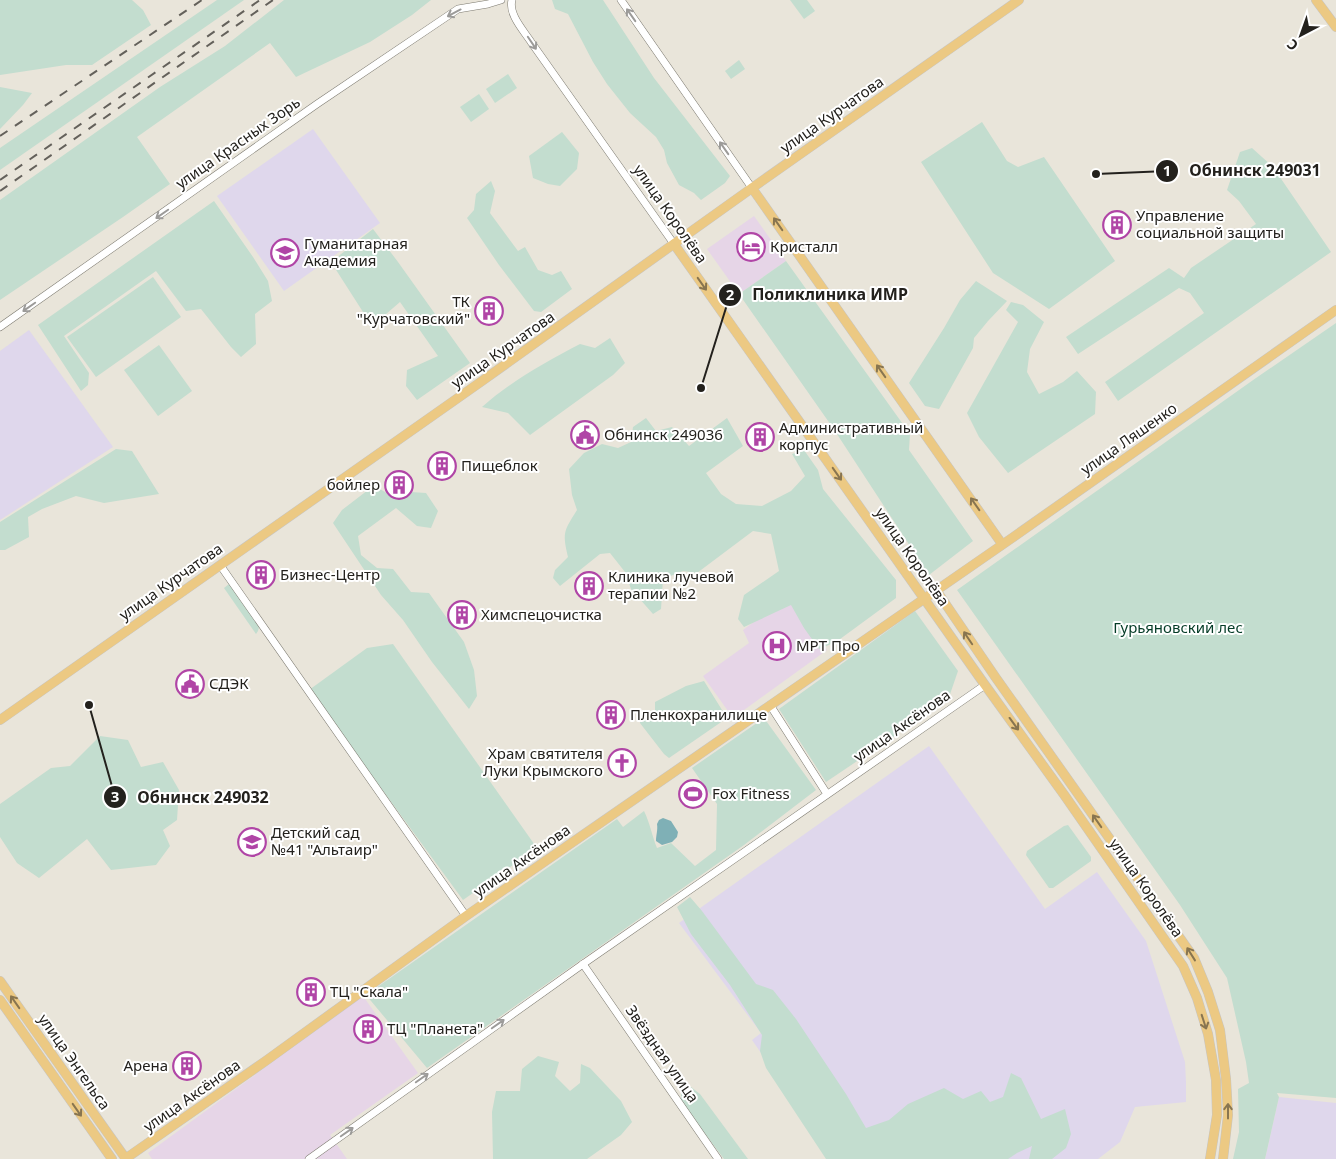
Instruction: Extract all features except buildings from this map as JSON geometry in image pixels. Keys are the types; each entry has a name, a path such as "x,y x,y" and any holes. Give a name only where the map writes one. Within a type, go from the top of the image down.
{"main road":[{"name":"улица Курчатова","path":"0,720 490,376 752,188 1020,0"},
{"path":"1316,0 1336,27"},
{"path":"752,188 1002,544"},
{"name":"улица Королёва","path":"674,244 1065,796 1183,966 1197,998 1208,1034 1216,1080 1217,1115 1210,1159"},
{"name":"улица Ляшенко","path":"936,590 1336,310"},
{"name":"улица Королёва","path":"936,590 1194,958 1208,992 1220,1030 1228,1115 1222,1159"},
{"name":"улица Аксёнова","path":"125,1159 466,916 936,590"},
{"name":"улица Аксёнова","path":"985,685 996,678"},
{"name":"улица Энгельса","path":"0,981 125,1159"},
{"name":"улица Энгельса","path":"0,1000 112,1159"}],"street":[{"name":"улица Красных Зорь","path":"0,327 317,104 458,9 501,0"},
{"name":"улица Королёва","path":"512,0 510,6 515,18 674,244"},
{"path":"621,0 752,188"},
{"path":"220,565 466,916"},
{"name":"улица Аксёнова","path":"309,1159 582,964 985,685"},
{"path":"770,705 828,794"},
{"name":"Звёздная улица","path":"582,964 718,1159"}],"shaded area":[{"path":"313,129 380,223 284,291 217,196"},
{"path":"754,216 786,261 739,294 707,249"},
{"path":"29,330 113,447 0,520 0,351"},
{"path":"789,596 827,650 733,718 703,676 749,643 743,630"},
{"path":"929,746 1045,909 1097,872 1146,941 1185,1062 1186,1102 1135,1107 1120,1142 1098,1159 835,1159 752,1040 761,1033 679,923"},
{"path":"363,996 418,1073 330,1135 347,1159 152,1159 148,1153"},
{"path":"1279,1097 1336,1103 1336,1159 1265,1159"}],"green space":[{"path":"0,0 132,0 143,10 151,25 92,65 66,65 0,75"},
{"path":"217,0 244,0 0,170 0,148"},
{"path":"284,0 431,0 412,15 370,42 296,77 270,43 137,137 170,184 0,300 0,200 160,87 225,46"},
{"path":"552,0 603,0 654,78 730,176 725,183 701,200 694,193 679,185 667,163 664,150 656,137 630,113 607,84 593,62 568,14 555,9"},
{"path":"790,0 807,0 815,11 804,19"},
{"path":"739,60 745,69 731,79 725,71"},
{"path":"508,74 517,88 495,103 486,89"},
{"path":"0,87 32,93 0,129"},
{"path":"479,94 489,109 471,122 460,107"},
{"path":"982,122 1007,161 1018,167 1044,157 1115,261 1049,309 993,273 921,162"},
{"path":"562,132 579,153 577,169 560,186 533,178 529,156"},
{"path":"1252,148 1273,167 1331,252 1118,401 1105,382 1204,313 1190,293 1179,288 1078,354 1066,337 1169,268 1184,278 1191,268 1256,224 1239,201 1227,190 1240,152"},
{"path":"491,181 495,191 490,213 518,251 525,247 538,270 552,275 561,271 572,289 541,312 534,311 499,265 467,218 474,210 476,194"},
{"path":"214,201 268,281 272,301 255,314 256,344 241,357 201,309 186,311 156,271 64,336 89,373 88,385 81,391 38,325"},
{"path":"373,229 470,363 417,400 406,386 407,370 438,356 400,302 372,326 331,262"},
{"path":"786,261 910,434 909,450 973,541 929,575 833,428 739,294"},
{"path":"153,277 181,317 96,377 67,337"},
{"path":"976,281 1007,301 974,338 973,348 939,409 925,406 909,383 960,300"},
{"path":"1011,302 1023,305 1044,322 1030,349 1027,372 1039,394 1063,382 1077,371 1096,392 1095,414 1008,473 979,437 967,413 1018,322 1006,310"},
{"name":"Гурьяновский лес","path":"1336,323 1336,1098 1277,1093 1279,1097 1265,1159 1233,1159 1239,1132 1238,1089 1249,1083 1227,978 1180,905 957,590"},
{"path":"610,338 625,363 613,375 530,435 508,413 482,407 517,380 567,351 580,344 595,348"},
{"path":"159,345 192,391 158,416 124,370"},
{"path":"646,418 656,431 672,427 689,446 727,418 743,446 706,473 721,494 736,504 762,506 791,491 805,476 792,454 804,450 818,470 823,489 896,580 896,598 836,642 819,649 791,605 744,627 738,619 744,595 779,571 771,534 753,531 697,573 683,571 663,579 661,609 653,614 631,589 625,572 610,553 600,554 560,586 553,578 555,570 568,557 565,532 577,510 572,495 569,469 584,453 602,444 618,448 631,442 633,427"},
{"path":"116,449 132,451 159,494 104,503 76,496 42,509 28,517 29,537 5,550 0,550 0,522"},
{"path":"380,489 396,499 411,492 426,493 438,511 431,528 417,526 396,508 358,536 361,555 377,568 393,569 411,592 429,593 464,642 474,670 477,696 469,709 432,662 403,620 381,595 333,523 342,510 368,490"},
{"path":"229,584 259,627 256,634 224,588"},
{"path":"915,611 958,671 948,700 826,782 779,709"},
{"path":"393,644 537,848 463,900 309,690 367,648"},
{"path":"704,681 727,718 669,758 640,723 641,713 655,711 655,702 686,686"},
{"path":"764,718 816,790 744,845 427,1068 366,995 617,819 623,827 644,811 657,848 671,843 695,866 716,850 717,804 692,768"},
{"path":"100,736 128,740 141,767 163,762 179,790 177,820 163,830 170,846 156,865 111,870 87,839 39,878 17,863 0,837 0,804 51,768 70,766"},
{"path":"1068,825 1091,857 1091,861 1053,888 1049,888 1026,855 1027,851"},
{"path":"690,897 756,984 773,990 796,1019 846,1094 866,1128 889,1120 908,1104 944,1088 963,1099 981,1091 990,1102 1003,1097 1011,1073 1021,1078 1041,1119 1065,1109 1071,1134 1066,1148 1052,1159 1029,1159 1032,1146 1008,1159 826,1159 766,1068 760,1051 762,1035 730,985 691,934 677,907"},
{"path":"538,1056 559,1062 555,1076 570,1091 580,1083 581,1064 590,1068 621,1101 632,1122 621,1135 587,1159 493,1159 492,1112 496,1091 520,1091 522,1069"},
{"path":"691,1087 700,1094 748,1159 724,1159 681,1102 681,1092"}],"water":[{"path":"663,818 671,821 678,832 677,837 672,842 662,845 656,841 657,824"}],"railway":[{"path":"0,136 202,0"},
{"path":"0,180 260,0"},
{"path":"0,191 273,0"}],"place":[{"name":"Обнинск 249031","path":"1096,174"},
{"name":"Управление социальной защиты","path":"1117,225"},
{"name":"Кристалл","path":"751,247"},
{"name":"Гуманитарная Академия","path":"285,253"},
{"name":"ТК \"Курчатовский\"","path":"489,311"},
{"name":"Поликлиника ИМР","path":"701,388"},
{"name":"Обнинск 249036","path":"585,435"},
{"name":"Административный корпус","path":"760,437"},
{"name":"Пищеблок","path":"442,466"},
{"name":"бойлер","path":"399,485"},
{"name":"Бизнес-Центр","path":"261,575"},
{"name":"Клиника лучевой терапии №2","path":"589,586"},
{"name":"Химспецочистка","path":"462,615"},
{"name":"МРТ Про","path":"777,646"},
{"name":"СДЭК","path":"190,684"},
{"name":"Обнинск 249032","path":"89,705"},
{"name":"Пленкохранилище","path":"611,715"},
{"name":"Храм святителя Луки Крымского","path":"622,763"},
{"name":"Fox Fitness","path":"693,794"},
{"name":"Детский сад №41 \"Альтаир\"","path":"252,842"},
{"name":"ТЦ \"Скала\"","path":"311,992"},
{"name":"ТЦ \"Планета\"","path":"368,1029"},
{"name":"Арена","path":"187,1066"}]}
